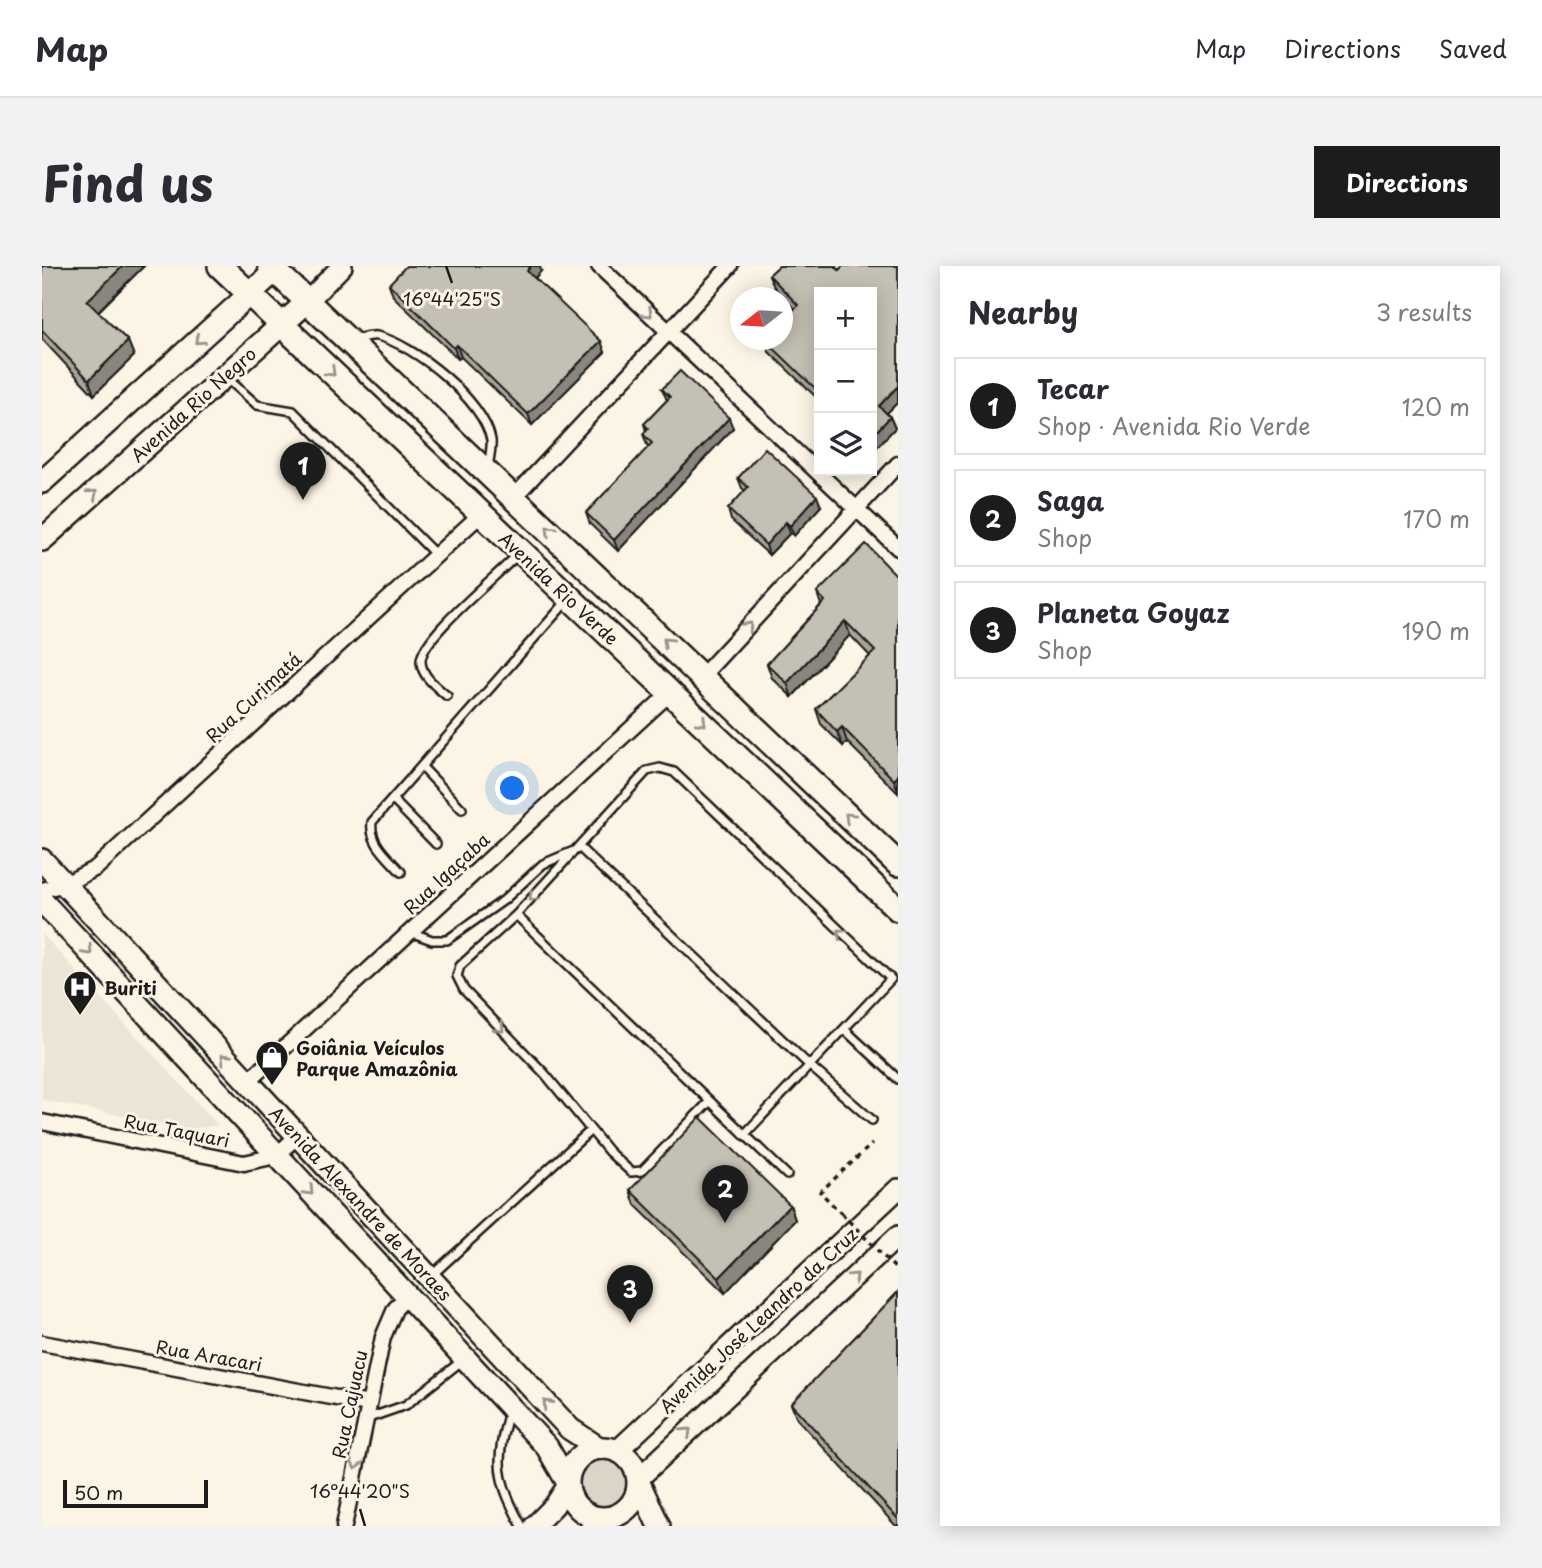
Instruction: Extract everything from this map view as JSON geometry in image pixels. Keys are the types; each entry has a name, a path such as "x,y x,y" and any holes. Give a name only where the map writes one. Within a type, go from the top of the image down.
{"main road":[{"name":"Avenida Rio Verde","path":"220,266 898,909"},
{"name":"Avenida Rio Verde","path":"275,268 307,302 898,864"},
{"path":"42,482 250,294 275,268"},
{"name":"Avenida Rio Negro","path":"42,540 307,302"},
{"name":"Avenida Alexandre de Moraes","path":"42,860 297,1136 431,1276 570,1429 608,1450"},
{"name":"Avenida Alexandre de Moraes","path":"42,901 547,1447 568,1484"},
{"path":"638,1480 633,1502 604,1522 576,1505 568,1484 574,1464 580,1456 608,1450 632,1462 659,1526"}],"street":[{"name":"Avenida Rio Negro","path":"307,302 342,266"},
{"path":"599,266 898,548"},
{"path":"514,497 730,266"},
{"path":"702,676 898,464"},
{"name":"Rua Curimatá","path":"42,890 65,884 96,868 480,515"},
{"name":"Rua Igaçaba","path":"247,1082 671,692"},
{"name":"Rua Taquari","path":"42,1122 244,1163 276,1156"},
{"path":"276,1156 297,1136"},
{"name":"Avenida José Leandro da Cruz","path":"608,1450 898,1189"},
{"name":"Avenida José Leandro da Cruz","path":"638,1480 898,1236"},
{"name":"Rua Cajuacu","path":"344,1526 383,1337 395,1309 407,1296"},
{"name":"Rua Aracari","path":"42,1343 369,1404"},
{"path":"534,1526 554,1506 568,1484"}],"lane":[{"path":"348,340 374,335 396,342 439,372 465,396 484,421 491,441 488,472"},
{"path":"225,376 257,405 293,411 436,555"},
{"path":"447,696 426,676 421,662 425,646 439,629 520,552"},
{"path":"401,872 374,842 370,832 372,822 569,598"},
{"path":"422,767 462,809"},
{"path":"710,1101 638,1174 631,1172 590,1130 545,1074 464,990 457,976 460,966 516,915 580,848 647,771 660,768 674,772 891,979 744,1135"},
{"path":"393,800 436,844"},
{"path":"410,932 432,940 447,940 503,901 543,863 580,848"},
{"path":"580,848 809,1065 872,1120"},
{"path":"516,915 787,1175"},
{"path":"844,1029 898,1079"},
{"path":"431,1276 590,1130"},
{"path":"366,1419 406,1405 465,1359"},
{"path":"510,1407 497,1466 509,1503 522,1526"}],"path":[{"path":"873,1144 820,1192 895,1268"}],"shaded area":[{"name":"Buriti","path":"42,934 218,1125 190,1129 42,1100"},
{"path":"604,1459 621,1466 628,1483 621,1500 604,1507 587,1500 580,1483 587,1466"}],"building":[{"path":"42,266 123,266 87,301 128,341 89,380 42,330"},
{"path":"406,266 531,266 527,271 601,341 528,414 457,345 454,348 389,284"},
{"path":"779,266 835,266 839,270 843,266 898,266 898,386 879,406 890,417 877,431 877,287 814,287 814,387 775,350 793,350 793,310 798,305 793,300 793,287 781,287 769,275"},
{"path":"680,371 729,418 614,540 586,513 652,443 643,434 648,428 644,424 670,397 662,389"},
{"path":"765,448 817,496 790,526 786,522 766,545 728,509 748,487 738,478"},
{"path":"866,544 898,577 898,776 894,780 842,727 837,732 816,709 875,651 845,621 787,683 767,664 825,601 817,593"},
{"path":"700,1117 790,1205 719,1278 630,1190"},
{"path":"898,1292 898,1519 791,1404"}],"place":[{"name":"Tecar","path":"303,500"},
{"name":"Buriti","path":"80,1017"},
{"name":"Goiânia Veículos Parque Amazônia","path":"272,1087"},
{"name":"Saga","path":"725,1223"},
{"name":"Planeta Goyaz","path":"630,1323"}]}
